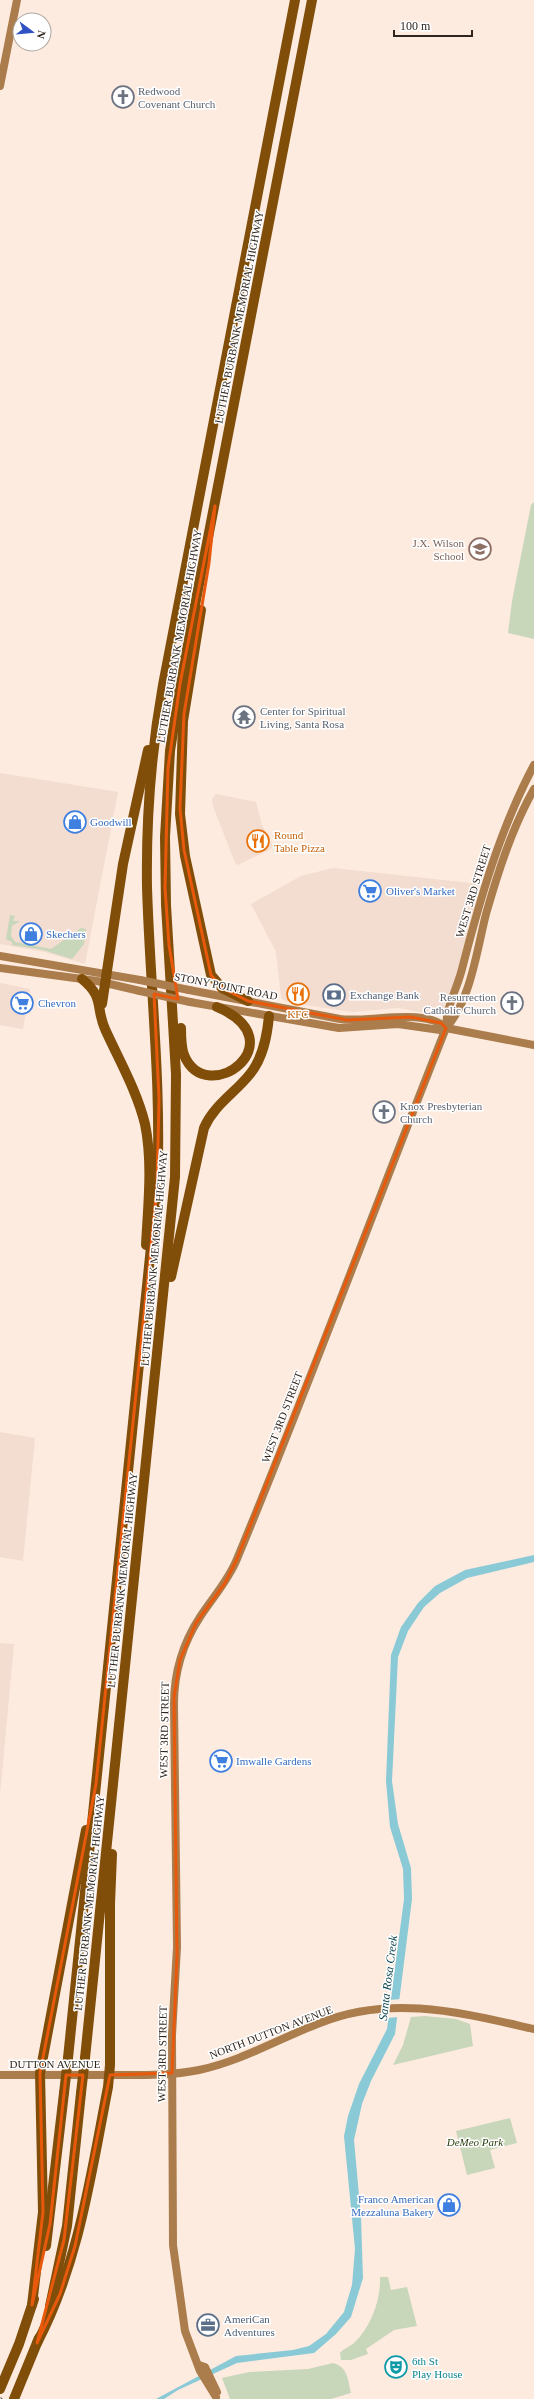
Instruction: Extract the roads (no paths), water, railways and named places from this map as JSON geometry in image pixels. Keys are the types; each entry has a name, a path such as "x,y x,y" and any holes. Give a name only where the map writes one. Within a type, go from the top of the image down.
{"highway":[{"name":"LUTHER BURBANK MEMORIAL HIGHWAY","path":"0,2388 10,2367 32,2305 50,2224 154,1222 159,1154 158,1063 148,905 147,854 151,776 160,702 295,0"},
{"name":"LUTHER BURBANK MEMORIAL HIGHWAY","path":"14,2399 37,2343 53,2294 64,2240 85,2058 172,1212 176,1141 176,1074 168,945 165,838 170,751 183,667 312,0"},
{"path":"214,506 209,563 183,721 180,821 185,856 210,972 222,988 248,1001"},
{"path":"113,1045 103,1012 106,979 126,850 160,702"},
{"path":"168,945 177,985 183,1053 195,1068 203,1073 218,1076 233,1071 242,1063 248,1054 250,1042 247,1031 239,1019 217,1007"},
{"path":"82,979 98,996 102,1023 136,1097 148,1142 149,1168 144,1327"},
{"path":"162,1313 204,1128 215,1109 245,1080 256,1065 263,1048 269,1016"},
{"path":"32,2305 43,2212 40,2076 80,1858 96,1784"},
{"path":"37,2343 60,2294 75,2246 110,2075 113,1788"}],"main road":[{"path":"0,86 17,0"},
{"name":"WEST 3RD STREET","path":"446,1028 446,1016 460,977 477,913 499,841 534,765"},
{"name":"WEST 3RD STREET","path":"217,2398 200,2371 182,2322 174,2257 172,2035 177,1957 174,1704 178,1667 196,1623 222,1588 237,1559 446,1028 454,1018 468,982 502,864 534,789"},
{"name":"STONY POINT ROAD","path":"0,956 106,979 140,991 190,1002 344,1029 398,1024 440,1030 446,1028 534,1045"},
{"name":"STONY POINT ROAD","path":"0,968 82,979 140,980 347,1020 411,1017 441,1023 446,1028"},
{"name":"NORTH DUTTON AVENUE","path":"110,2075 172,2073 200,2070 224,2063 322,2022 372,2010 416,2008 451,2010 534,2029"},
{"name":"DUTTON AVENUE","path":"0,2075 110,2075"}],"water":[{"path":"534,1555 534,1562 467,1578 440,1593 424,1607 408,1631 398,1657 392,1781 398,1824 411,1868 412,1899 395,2034 371,2081 362,2104 354,2140 361,2217 363,2278 351,2317 336,2334 314,2353 237,2363 178,2390 164,2399 156,2399 236,2356 293,2350 309,2346 326,2334 344,2312 352,2285 355,2249 344,2136 348,2116 359,2084 387,2029 404,1899 403,1869 390,1827 386,1781 391,1655 401,1627 418,1603 435,1586 465,1570"}],"place":[{"name":"Redwood Covenant Church","path":"123,97"},
{"name":"J.X. Wilson School","path":"480,549"},
{"name":"Center for Spiritual Living, Santa Rosa","path":"244,717"},
{"name":"Goodwill","path":"75,822"},
{"name":"Round Table Pizza","path":"258,841"},
{"name":"Oliver's Market","path":"370,891"},
{"name":"Skechers","path":"31,934"},
{"name":"KFC","path":"298,994"},
{"name":"Exchange Bank","path":"334,995"},
{"name":"Chevron","path":"22,1003"},
{"name":"Resurrection Catholic Church","path":"512,1003"},
{"name":"Knox Presbyterian Church","path":"384,1112"},
{"name":"Imwalle Gardens","path":"221,1761"},
{"name":"Franco American Mezzaluna Bakery","path":"449,2205"},
{"name":"AmeriCan Adventures","path":"208,2325"},
{"name":"6th St Play House","path":"396,2367"}],"water label":[{"name":"Santa Rosa Creek","path":"388,1978"}],"park label":[{"name":"DeMeo Park","path":"475,2142"}]}
